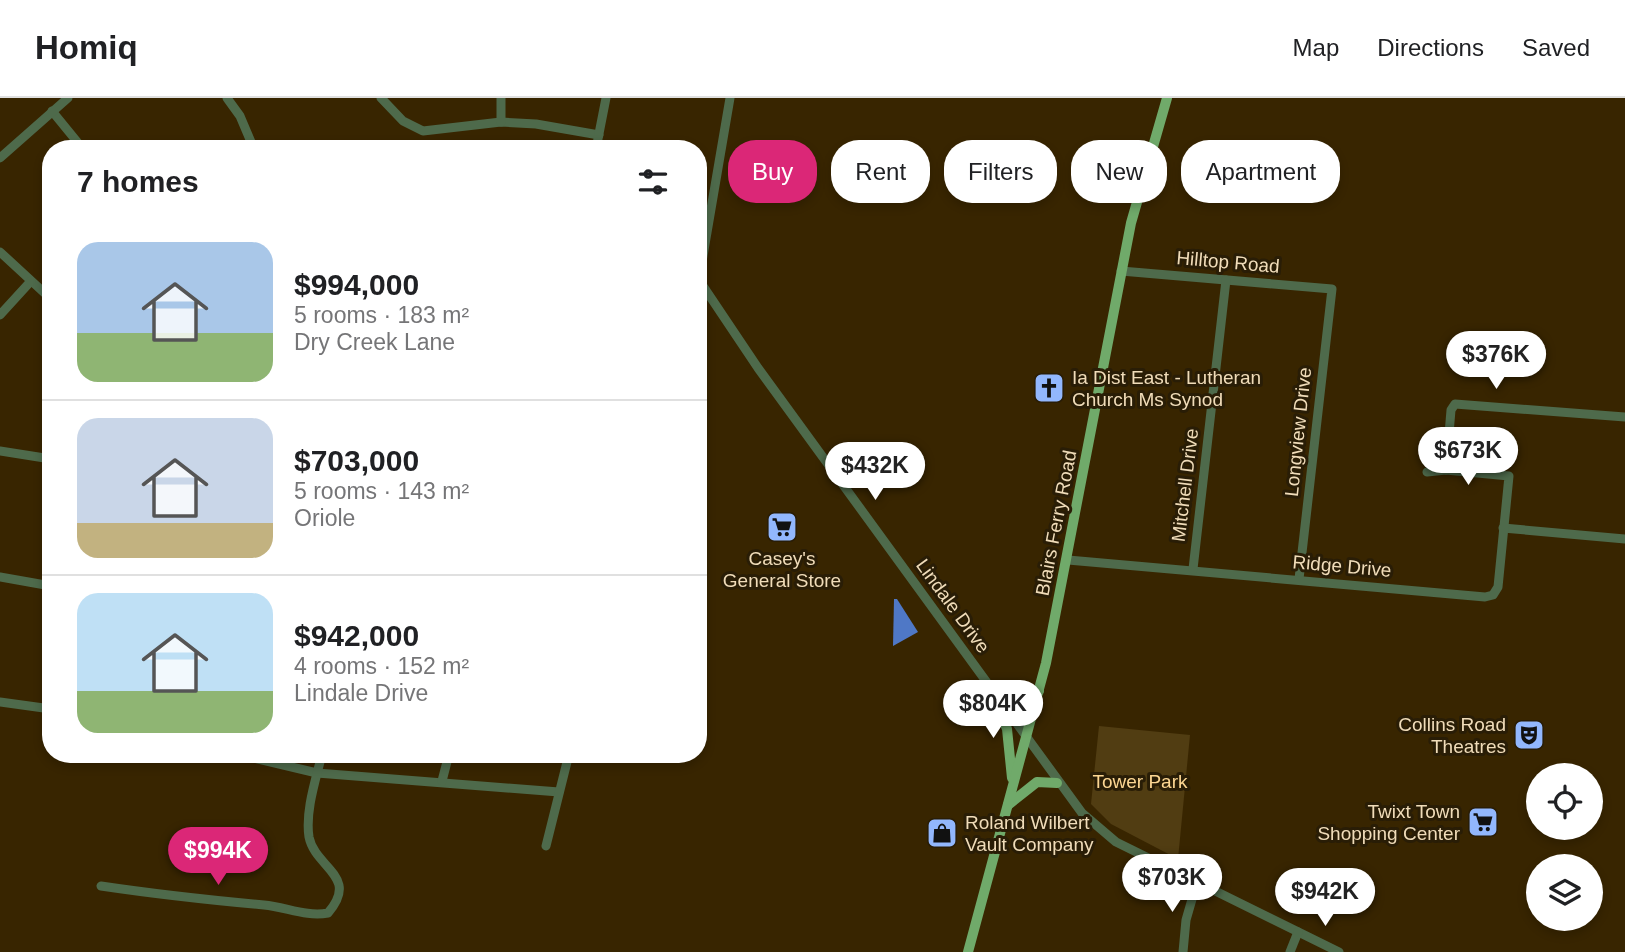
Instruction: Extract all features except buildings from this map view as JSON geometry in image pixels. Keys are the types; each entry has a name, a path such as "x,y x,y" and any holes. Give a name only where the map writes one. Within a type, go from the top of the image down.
{"main road":[{"name":"Blairs Ferry Road","path":"968,952 1039,691 1068,560 1121,271 1142,176 1167,98"},
{"path":"990,687 1017,697 1039,691"},
{"path":"990,687 1007,729 1012,790"},
{"path":"1009,805 1037,782 1057,783"}],"street":[{"path":"0,158 68,98"},
{"path":"226,98 240,116 250,140"},
{"path":"381,98 403,121 423,131 501,122 536,124 599,135"},
{"path":"501,98 501,122"},
{"path":"598,140 606,98"},
{"path":"707,236 730,98"},
{"path":"52,111 76,140"},
{"path":"0,252 42,290"},
{"name":"Hilltop Road","path":"1121,271 1332,289"},
{"name":"Mitchell Drive","path":"1193,569 1226,280"},
{"path":"0,316 32,281"},
{"name":"Longview Drive","path":"1299,579 1332,289"},
{"name":"Lindale Drive","path":"707,295 1027,737 1057,783 1082,813 1116,842 1339,952"},
{"path":"1427,472 1446,470 1451,410 1455,404 1625,417"},
{"path":"0,451 42,458"},
{"name":"Ridge Drive","path":"1068,560 1485,597 1493,595 1498,587 1509,476 1446,470"},
{"path":"1503,528 1625,539"},
{"path":"0,577 42,584"},
{"path":"0,702 42,708"},
{"path":"275,763 317,773 559,792"},
{"path":"101,886 219,902 266,905 316,915 328,913 340,894 337,879 309,838 320,763"},
{"path":"442,781 447,763"},
{"path":"546,846 567,763"},
{"path":"1182,952 1186,920 1197,882"},
{"path":"1290,952 1298,932"}],"green space":[{"name":"Tower Park","path":"1099,726 1190,735 1178,859 1111,824 1091,804"}],"water":[{"path":"894,599 897,599 918,632 893,646"}],"place":[{"name":"Ia Dist East - Lutheran Church Ms Synod","path":"1049,388"},
{"name":"Casey's General Store","path":"782,527"},
{"name":"Collins Road Theatres","path":"1529,735"},
{"name":"Twixt Town Shopping Center","path":"1483,822"},
{"name":"Roland Wilbert Vault Company","path":"942,833"}]}
